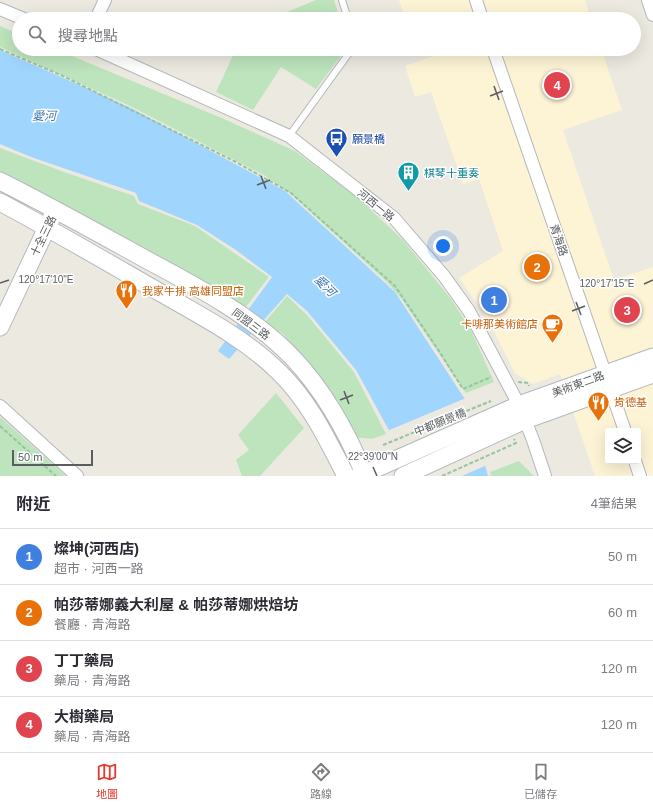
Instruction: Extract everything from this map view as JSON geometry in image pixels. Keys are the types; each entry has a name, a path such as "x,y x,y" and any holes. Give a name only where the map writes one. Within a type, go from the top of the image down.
{"street":[{"path":"99,12 105,0"},
{"path":"476,0 480,12"},
{"path":"648,0 653,16"},
{"path":"0,9 12,14"},
{"name":"河西一路","path":"112,56 289,136 394,218 444,276 469,311 522,413 545,476"},
{"name":"青海路","path":"494,56 611,389 623,428"},
{"name":"同盟三路","path":"0,181 56,209 204,291 250,322 292,357 310,378 326,401 363,475"},
{"name":"同盟三路","path":"0,202 192,311 260,354 279,372 312,413 346,476"},
{"name":"十全三路","path":"0,327 46,227 56,209"},
{"name":"美術東二路","path":"506,420 605,373 653,357"},
{"name":"美術東二路","path":"522,413 611,389 653,374"},
{"path":"312,413 326,401"},
{"path":"0,406 77,476"},
{"path":"363,475 399,469 506,420"},
{"path":"536,450 538,476"},
{"path":"635,464 640,476"}],"lane":[{"path":"342,0 346,12"},
{"path":"289,136 347,56"}],"path":[{"path":"0,49 12,54"},
{"path":"16,56 63,76 236,162 291,193 395,286 463,389 494,376"},
{"path":"442,476 506,420"},
{"name":"中都願景橋","path":"383,445 506,420"},
{"path":"0,426 56,476"}],"shaded area":[{"path":"399,0 585,0 589,12 403,12"},
{"path":"433,56 603,56 622,110 563,130 614,280 653,267 653,347 647,349 653,368 653,476 595,476 560,374 533,384 515,373 487,318 459,278 503,251 479,179 463,184 431,92 415,97 405,66"}],"green space":[{"path":"316,0 334,0 338,12 287,12"},
{"path":"0,26 12,31 12,52 0,47"},
{"path":"20,56 72,56 224,119 295,151 358,198 403,240 451,299 471,330 494,382 466,393 401,298 387,282 292,195 264,175 130,106"},
{"path":"233,56 341,56 316,89 281,67 253,110 216,92"},
{"path":"0,148 134,196 138,204 195,226 269,277 241,313 0,178"},
{"path":"287,296 307,315 354,372 386,434 372,439 354,437 326,389 283,334 265,322"},
{"path":"276,393 304,428 260,476 242,476 236,460 249,450 238,435"},
{"path":"0,417 66,476 0,476"},
{"path":"519,461 534,476 491,476 490,472"}],"water":[{"name":"愛河","path":"0,50 131,108 285,191 395,292 470,407 488,476 414,476 356,370 307,311 287,294 229,359 218,351 272,277 236,250 197,225 139,201 136,193 31,157 0,144"}],"pier":[{"path":"466,398 472,407 487,465 462,476 412,476 387,431"}],"place":[{"name":"大樹藥局","path":"557,85"},
{"name":"願景橋","path":"336,158"},
{"name":"棋琴十重奏","path":"409,192"},
{"name":"帕莎蒂娜義大利屋 & 帕莎蒂娜烘焙坊","path":"537,267"},
{"name":"燦坤(河西店)","path":"494,300"},
{"name":"我家牛排 高雄同盟店","path":"126,310"},
{"name":"丁丁藥局","path":"627,310"},
{"name":"卡啡那美術館店","path":"553,344"},
{"name":"肯德基","path":"598,422"}]}
